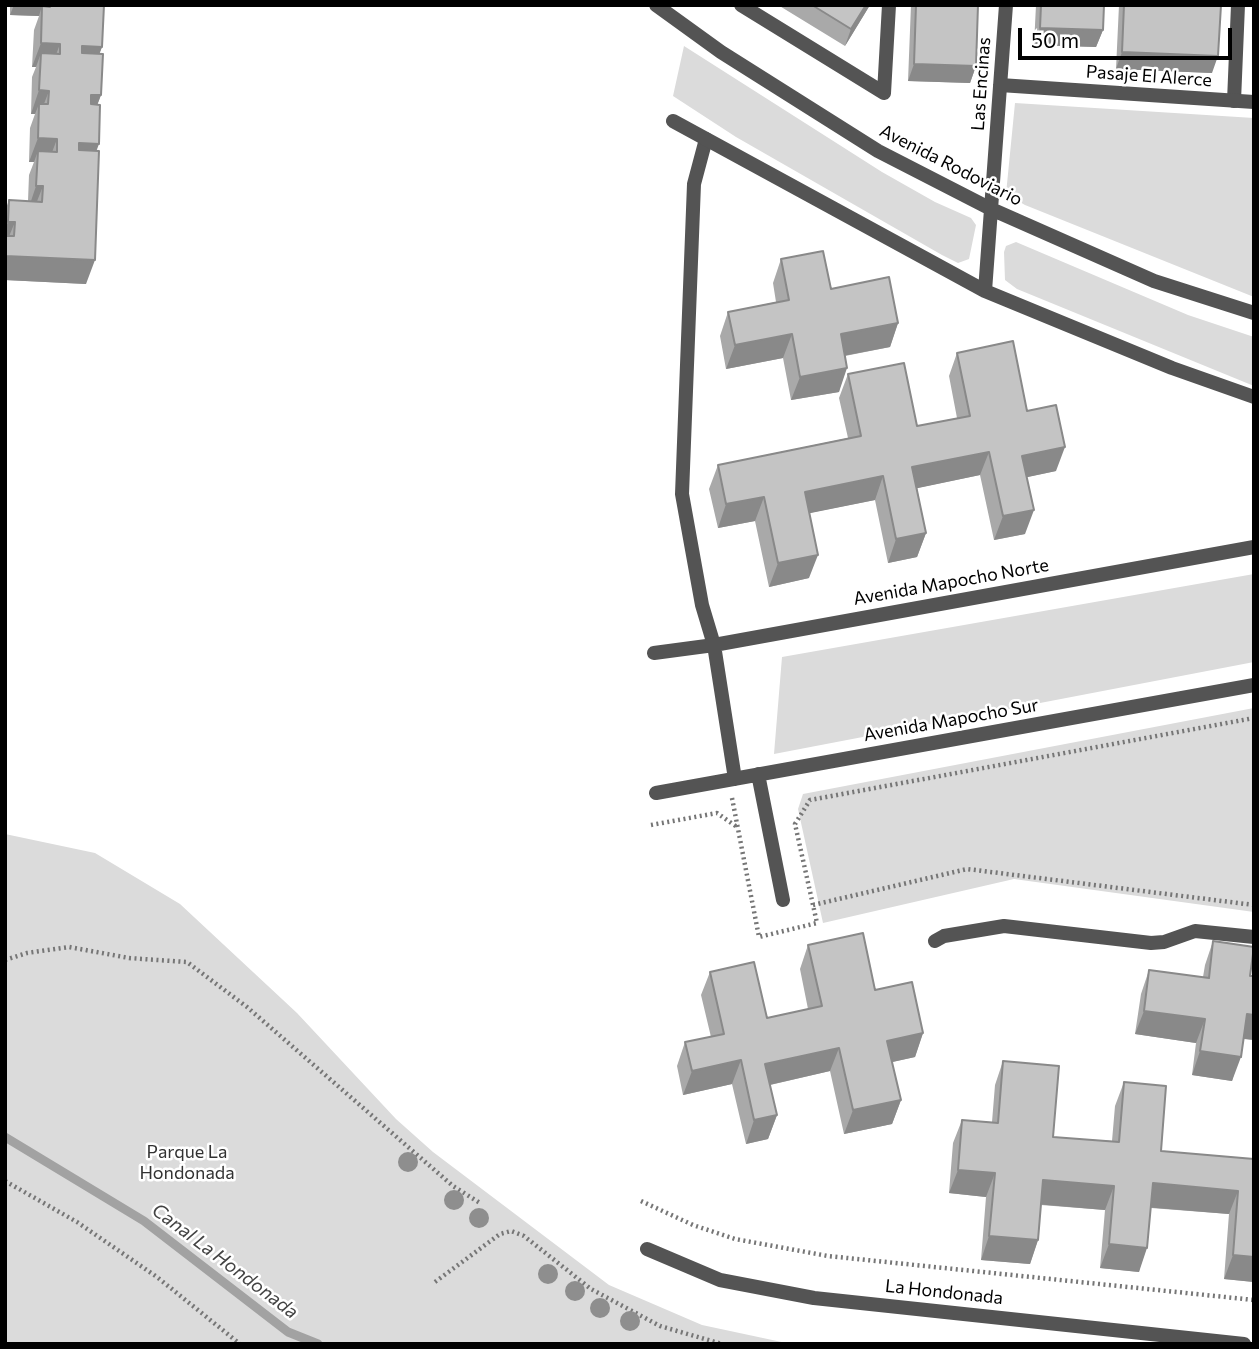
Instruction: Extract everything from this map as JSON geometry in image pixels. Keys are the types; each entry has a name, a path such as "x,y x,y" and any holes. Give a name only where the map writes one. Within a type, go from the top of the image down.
{"street":[{"name":"Avenida Rodoviario","path":"656,5 721,52 878,151 991,209 1154,281 1254,313"},
{"path":"741,5 884,93 889,5"},
{"name":"Las Encinas","path":"985,291 1006,5"},
{"path":"1234,101 1238,5"},
{"name":"Pasaje El Alerce","path":"1000,85 1254,102"},
{"path":"673,121 985,291 1172,368 1254,397"},
{"path":"706,139 694,184 682,494 702,605 714,645 732,779"},
{"name":"Avenida Mapocho Norte","path":"654,653 714,645 1254,547"},
{"name":"Avenida Mapocho Sur","path":"656,793 1254,685"},
{"path":"758,774 783,900"},
{"path":"935,941 944,936 1004,926 1151,943 1164,942 1195,931 1254,937"},
{"name":"La Hondonada","path":"647,1249 720,1280 814,1298 1244,1344"}],"path":[{"path":"732,779 737,827 759,937 817,923 795,824 810,800 1254,718"},
{"path":"651,825 718,813 737,827"},
{"path":"813,905 967,869 1254,905"},
{"path":"5,960 27,953 69,947 129,958 187,962 247,1007 453,1186 480,1203"},
{"path":"5,1181 77,1222 157,1277 240,1344"},
{"path":"641,1200 694,1225 735,1239 828,1256 1254,1300"},
{"path":"435,1282 500,1234 511,1231 524,1236 591,1289 660,1326 722,1344"}],"green space":[{"path":"684,46 882,172 935,202 971,218 976,225 969,259 958,263 942,255 736,137 673,96"},
{"path":"1015,103 1254,118 1254,297 1025,205 1006,194"},
{"path":"1016,242 1188,315 1254,337 1254,386 1017,289 1005,280 1004,252 1006,246"},
{"path":"1254,574 1254,662 774,754 782,657"},
{"path":"1254,708 1254,912 1014,879 823,923 798,809 803,794"},
{"name":"Parque La Hondonada","path":"5,834 95,853 180,904 297,1013 396,1119 433,1152 609,1285 702,1325 791,1344 5,1344"}],"building":[{"path":"104,5 102,47 82,46 82,53 103,54 101,95 91,95 91,104 100,105 99,144 79,143 79,150 99,151 95,260 5,256 6,236 14,236 15,222 8,222 9,200 42,202 43,186 36,186 38,151 57,152 57,139 38,138 39,104 48,104 49,91 39,90 41,53 60,54 60,44 41,43 42,6"},
{"path":"812,5 866,5 851,29"},
{"path":"916,5 978,5 976,66 914,64"},
{"path":"1041,5 1104,5 1103,30 1040,28"},
{"path":"1124,5 1221,5 1218,56 1122,52"},
{"path":"823,251 831,289 889,277 898,323 841,334 847,368 800,377 792,334 735,345 728,312 789,300 781,259"},
{"path":"1013,341 1027,411 1056,405 1065,447 1022,456 1034,510 1003,516 989,452 912,467 926,533 896,539 883,476 805,492 818,555 778,563 764,497 726,504 718,465 861,436 848,374 904,363 917,426 970,416 957,353"},
{"path":"863,933 875,990 912,982 923,1033 887,1041 901,1100 853,1110 839,1048 765,1064 777,1115 754,1120 741,1060 692,1071 685,1042 724,1034 710,972 754,962 767,1018 822,1006 808,945"},
{"path":"1213,941 1254,947 1250,976 1254,976 1254,1015 1247,1014 1241,1057 1200,1051 1205,1019 1144,1011 1149,970 1209,978"},
{"path":"1003,1061 1059,1066 1053,1137 1119,1142 1124,1082 1166,1086 1161,1151 1254,1159 1254,1257 1233,1255 1238,1191 1153,1183 1147,1248 1109,1244 1114,1186 1043,1180 1038,1240 989,1236 995,1173 958,1170 962,1120 998,1123"}],"waterway":[{"name":"Canal La Hondonada","path":"5,1137 144,1221 288,1332 318,1344"}]}
